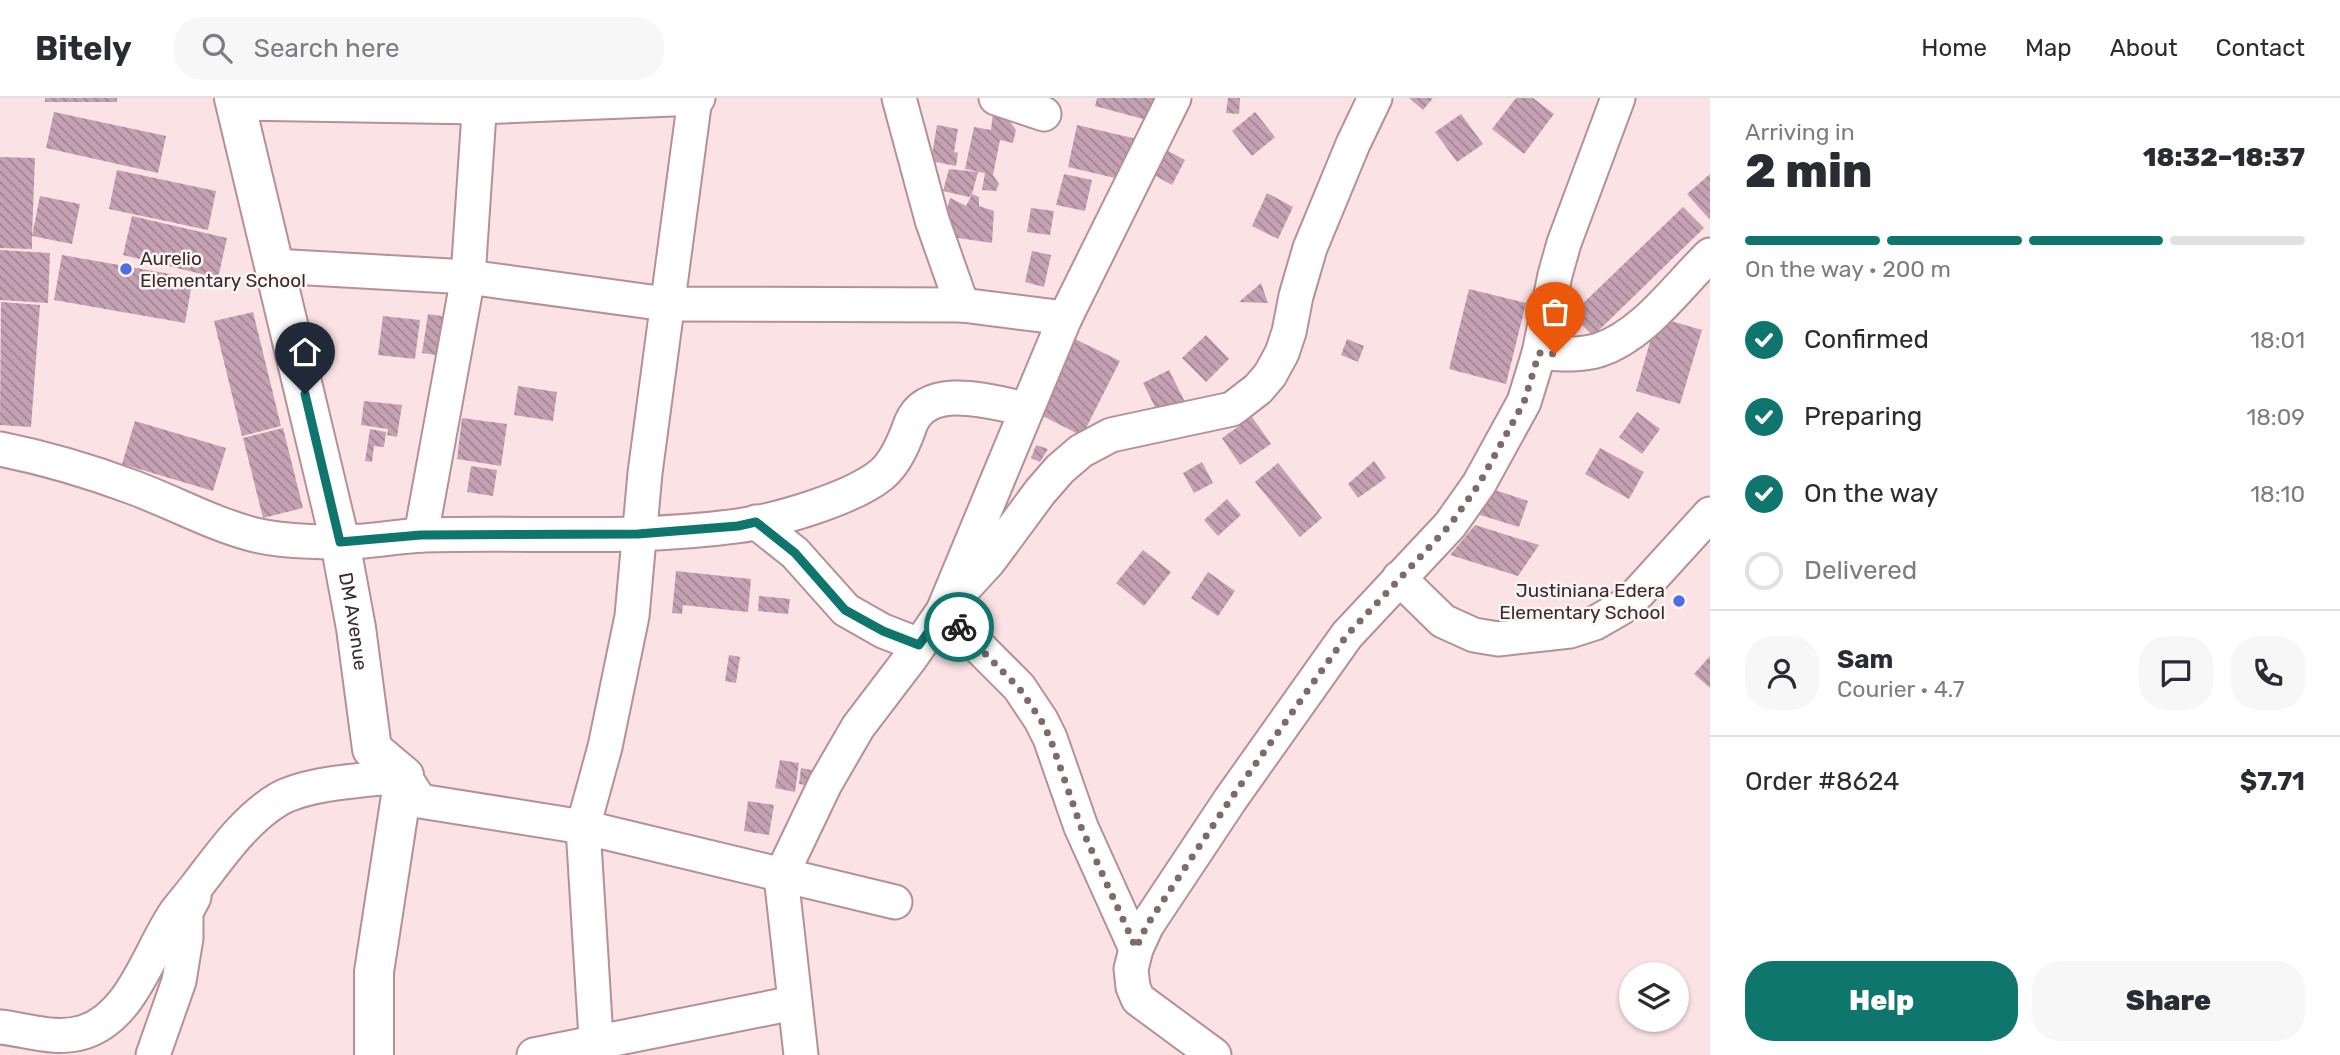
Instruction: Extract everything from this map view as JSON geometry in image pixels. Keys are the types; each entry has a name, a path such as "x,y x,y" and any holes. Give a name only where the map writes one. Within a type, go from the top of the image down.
{"main road":[{"name":"DM Avenue","path":"235,101 340,542 356,628 372,749 404,776"},
{"path":"374,1055 374,972 404,776"}],"street":[{"path":"235,101 480,103 696,98 666,304 638,534 632,615 605,747 583,827 596,1049"},
{"path":"899,98 932,220 962,306"},
{"path":"996,98 1044,114"},
{"path":"943,611 1065,318 1174,98"},
{"path":"801,1055 782,876 825,784 858,727 943,611 989,561 1040,492 1060,469 1081,451 1111,435 1232,408 1258,389 1270,375 1289,332 1310,248 1375,98"},
{"path":"1214,1055 1138,999 1130,969 1136,948 1147,925 1230,800 1347,635 1450,525 1479,484 1524,402 1539,353 1564,243 1618,98"},
{"path":"421,535 468,276 480,103"},
{"path":"1539,353 1572,354 1596,351 1621,341 1642,325 1710,255"},
{"path":"274,266 468,276 666,304 962,306 1065,318"},
{"path":"0,449 97,475 226,526 257,535 340,542 421,535 638,534 738,526 810,508 862,487 883,474 905,439 914,417 926,405 944,398 965,398 1026,409"},
{"path":"1399,578 1443,621 1474,635 1498,639 1570,631 1595,623 1621,608 1639,593 1710,514"},
{"path":"756,522 795,553 845,610 883,631 919,645"},
{"path":"943,611 1019,688 1041,720 1050,738 1081,827 1136,948"},
{"path":"0,1027 65,1036 86,1031 107,1020 123,1003 176,912 247,826 267,807 282,798 347,782 404,776 421,801 583,827 895,902"},
{"path":"153,1055 179,981 186,939 186,912 209,870"},
{"path":"534,1055 596,1049 794,1003"}],"building":[{"path":"45,98 117,98 117,102 45,102"},
{"path":"1097,98 1161,98 1154,122 1095,106"},
{"path":"1228,98 1240,98 1239,114 1226,113"},
{"path":"1409,98 1433,98 1423,110"},
{"path":"1516,98 1533,98 1554,114 1524,154 1492,129"},
{"path":"54,112 166,136 158,173 46,148"},
{"path":"993,112 1005,115 1016,130 1013,143 1000,140 993,175 999,184 996,191 982,190 985,173 965,169 974,127 991,130"},
{"path":"1255,112 1275,137 1252,156 1232,131"},
{"path":"1461,114 1483,144 1457,162 1435,132"},
{"path":"937,125 958,129 954,152 958,153 956,166 931,161"},
{"path":"1077,125 1137,139 1128,181 1068,167"},
{"path":"1168,151 1185,160 1172,185 1154,175"},
{"path":"0,157 35,158 32,249 0,248"},
{"path":"949,169 978,172 969,197 943,191"},
{"path":"117,170 216,191 208,230 109,209"},
{"path":"1064,174 1092,180 1085,211 1056,205"},
{"path":"1710,174 1710,220 1687,194"},
{"path":"1267,193 1293,207 1278,239 1252,226"},
{"path":"972,194 979,197 979,206 994,211 992,243 945,236 945,217 950,198 966,206"},
{"path":"40,196 80,204 72,244 32,236"},
{"path":"1683,207 1704,228 1593,336 1572,314"},
{"path":"1031,208 1054,211 1050,235 1027,232"},
{"path":"132,216 227,238 218,278 123,255"},
{"path":"0,250 50,253 48,303 0,300"},
{"path":"1032,251 1051,255 1044,287 1025,282"},
{"path":"62,255 193,278 185,323 54,300"},
{"path":"1261,283 1268,303 1239,302"},
{"path":"1469,289 1526,303 1506,384 1449,369"},
{"path":"1,302 40,305 31,427 0,425"},
{"path":"253,312 281,426 242,436 214,321"},
{"path":"428,314 461,319 456,358 422,353"},
{"path":"383,316 420,320 415,359 378,355"},
{"path":"1657,317 1702,330 1680,404 1636,391"},
{"path":"1206,335 1229,359 1206,382 1182,358"},
{"path":"1073,338 1120,361 1082,436 1037,413"},
{"path":"1347,339 1364,346 1358,362 1341,355"},
{"path":"1169,370 1186,404 1160,417 1143,383"},
{"path":"518,386 557,392 553,421 514,415"},
{"path":"364,401 402,405 397,437 387,435 388,429 361,425"},
{"path":"1637,412 1660,429 1642,454 1619,437"},
{"path":"1252,417 1271,444 1240,465 1222,438"},
{"path":"462,418 507,424 501,466 457,459"},
{"path":"135,421 226,448 213,491 122,464"},
{"path":"283,428 303,508 263,518 243,438"},
{"path":"370,429 386,432 384,447 374,446 372,462 365,461"},
{"path":"1036,445 1048,449 1040,462 1031,458"},
{"path":"1600,448 1644,472 1629,499 1585,474"},
{"path":"1374,461 1386,478 1358,498 1348,484"},
{"path":"1202,462 1213,483 1194,493 1183,473"},
{"path":"1278,463 1322,518 1300,537 1255,482"},
{"path":"471,466 497,470 493,496 467,492"},
{"path":"1489,488 1528,501 1519,527 1480,515"},
{"path":"1227,499 1241,515 1218,536 1204,520"},
{"path":"1475,525 1539,545 1518,576 1450,555"},
{"path":"1143,550 1171,572 1144,606 1116,583"},
{"path":"676,571 751,579 748,612 683,605 682,614 672,613"},
{"path":"1208,572 1235,591 1218,616 1191,598"},
{"path":"759,596 790,599 788,614 758,611"},
{"path":"729,655 740,657 736,683 725,681"},
{"path":"1710,656 1710,688 1694,674"},
{"path":"780,760 799,763 795,792 775,788"},
{"path":"801,768 822,772 819,787 799,784"},
{"path":"748,801 774,805 769,835 744,831"}],"way so far":[{"path":"959,627 1019,688 1041,720 1050,738 1081,827 1136,948 1147,925 1230,800 1347,635 1450,525 1479,484 1524,402 1539,353 1555,354"}],"place":[{"name":"Aurelio Elementary School","path":"126,269"},
{"name":"Justiniana Edera Elementary School","path":"1679,601"}],"route":[{"path":"305,394 340,542 421,535 638,534 738,526 756,522 795,553 845,610 883,631 919,645 943,611 959,627"}]}
